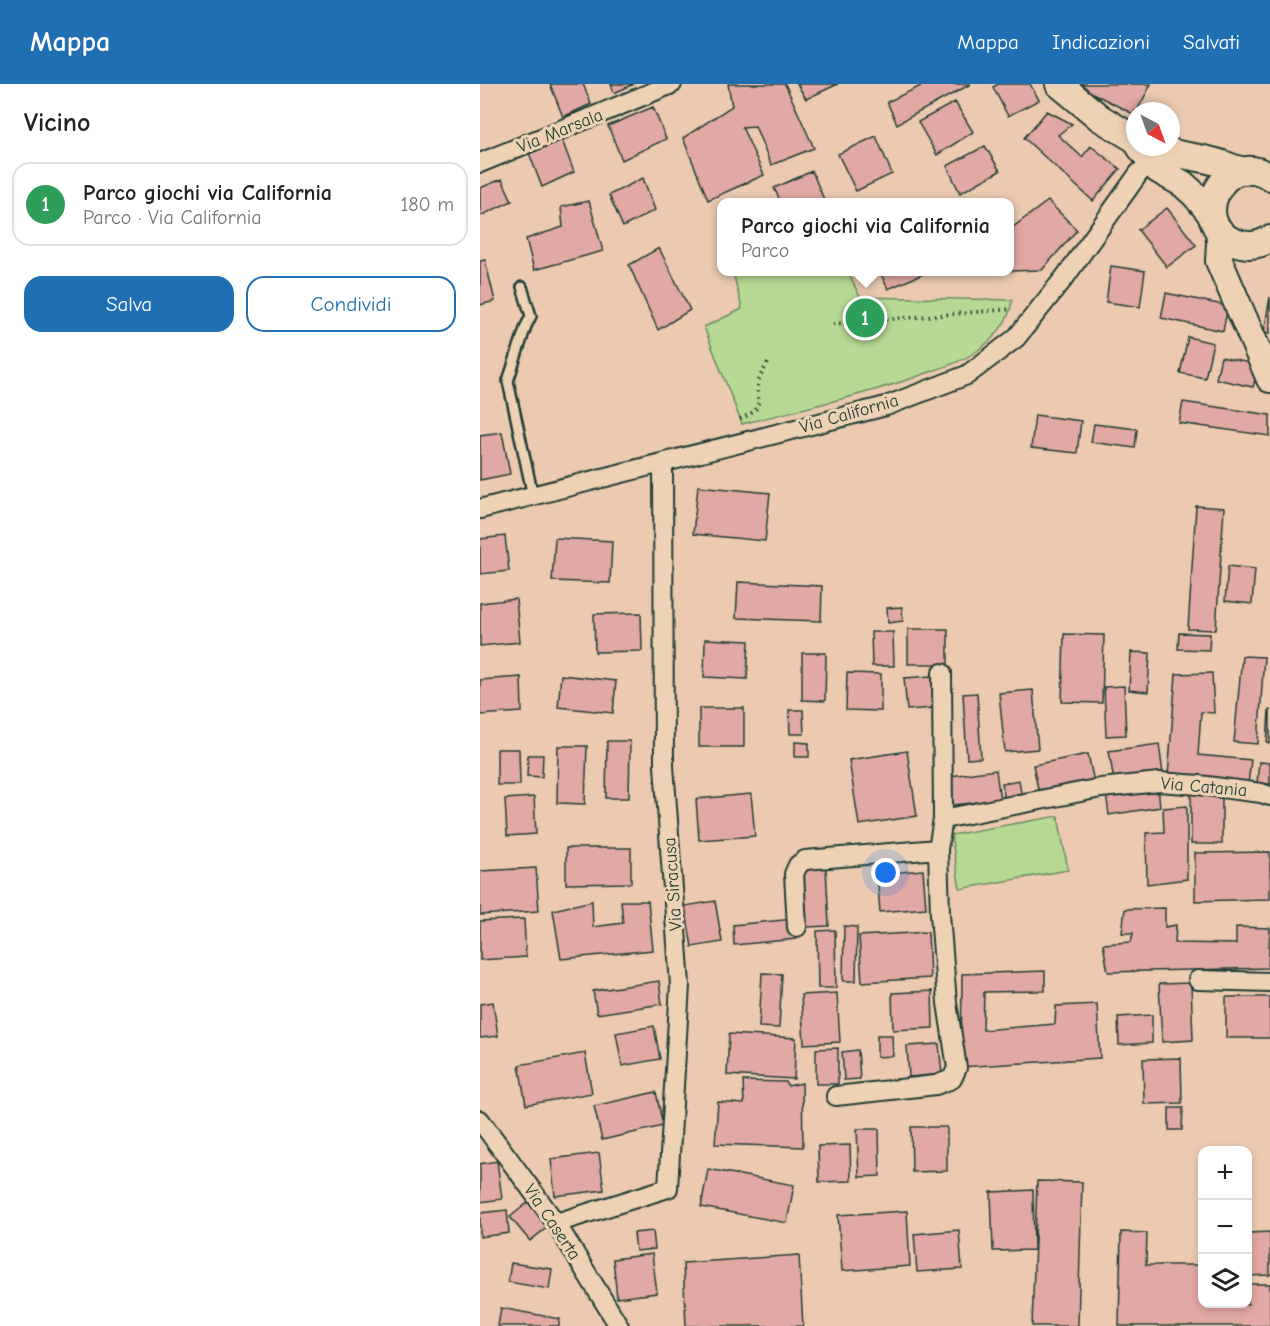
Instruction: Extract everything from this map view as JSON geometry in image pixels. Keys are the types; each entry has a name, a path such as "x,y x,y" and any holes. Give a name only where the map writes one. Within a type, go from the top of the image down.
{"street":[{"name":"Via Marsala","path":"480,164 672,84"},
{"path":"1059,84 1087,109 1126,135"},
{"path":"1180,155 1262,174"},
{"name":"Via California","path":"480,508 886,406 967,375 1016,338 1065,277 1134,182 1145,156"},
{"path":"1155,156 1209,213 1223,235 1232,242 1246,246 1262,242"},
{"path":"1262,174 1230,176 1219,186 1212,203 1212,216 1220,242 1219,261 1270,379"},
{"path":"1225,275 1243,248 1262,242"},
{"name":"Via Siracusa","path":"556,1223 668,1188 680,985 664,766 663,463"},
{"path":"836,1096 936,1085 952,1079 957,1068 947,1004 940,914 938,849 943,819 942,673"},
{"name":"Via Catania","path":"943,819 1101,788 1159,782 1261,792 1270,796"},
{"path":"797,927 794,874 798,865 805,860 938,849"},
{"path":"1198,981 1270,982"},
{"name":"Via Caserta","path":"480,1120 556,1223 619,1326"}],"lane":[{"path":"522,287 531,316 508,381 533,496"}],"path":[{"path":"833,324 1011,309"},
{"path":"740,419 756,410 759,403 760,375 768,363"}],"green space":[{"path":"734,276 850,276 860,297 1012,300 1005,322 995,335 977,351 960,361 882,388 742,424 704,327 742,309"},
{"path":"1058,816 1068,870 960,889 951,835"}],"building":[{"path":"550,84 583,84 591,104 563,117"},
{"path":"611,84 634,84 614,93"},
{"path":"728,84 785,84 814,148 771,165 755,126 742,127 764,175 708,200 683,138 732,106"},
{"path":"797,84 838,84 806,99"},
{"path":"925,84 971,84 897,124 887,102"},
{"path":"998,84 1030,84 1039,100 1008,116 993,87"},
{"path":"1151,84 1142,102 1126,102 1126,110 1077,85"},
{"path":"955,102 973,132 937,155 918,122"},
{"path":"653,107 666,139 622,160 608,126"},
{"path":"1047,111 1072,124 1058,135 1082,157 1091,146 1120,169 1093,201 1024,138"},
{"path":"876,136 892,174 856,191 838,154"},
{"path":"562,140 574,172 542,187 529,153"},
{"path":"985,146 1000,171 960,193 947,166"},
{"path":"812,171 823,198 779,198 774,188"},
{"path":"643,178 655,210 623,227 609,195"},
{"path":"502,179 512,201 480,216 480,188"},
{"path":"589,201 603,251 534,270 526,239 563,227 561,207"},
{"path":"1048,201 1077,230 1042,270 1014,271 1014,226"},
{"path":"1167,208 1196,245 1167,267 1138,230"},
{"path":"659,248 690,310 658,330 629,265"},
{"path":"485,260 495,301 480,305 480,261"},
{"path":"1111,266 1145,271 1140,307 1106,302"},
{"path":"882,276 919,276 888,289"},
{"path":"1166,293 1228,306 1223,331 1161,318"},
{"path":"1270,297 1270,333 1264,332"},
{"path":"1188,337 1213,343 1205,378 1180,373"},
{"path":"1221,357 1259,365 1253,387 1216,379"},
{"path":"1183,402 1270,415 1270,436 1179,423"},
{"path":"1035,415 1081,421 1077,453 1031,448"},
{"path":"1094,424 1137,429 1135,448 1091,442"},
{"path":"502,432 510,474 480,480 480,435"},
{"path":"698,486 770,493 765,541 693,534"},
{"path":"1196,506 1224,508 1216,630 1188,629"},
{"path":"505,536 509,571 480,574 480,539"},
{"path":"555,538 612,541 610,583 552,581"},
{"path":"1228,566 1255,569 1252,604 1225,601"},
{"path":"738,582 822,586 821,621 736,618"},
{"path":"516,599 520,642 480,646 480,603"},
{"path":"902,607 903,621 888,623 887,608"},
{"path":"641,613 642,651 595,652 594,614"},
{"path":"908,629 948,629 948,664 908,664"},
{"path":"871,632 893,632 894,666 872,666"},
{"path":"1179,633 1210,634 1209,650 1178,649"},
{"path":"1064,634 1104,635 1102,703 1062,702"},
{"path":"705,639 749,641 747,679 704,677"},
{"path":"1131,652 1150,653 1148,692 1129,690"},
{"path":"802,653 826,653 825,701 802,700"},
{"path":"1242,656 1264,657 1258,744 1234,742"},
{"path":"847,673 881,674 881,711 846,710"},
{"path":"1212,673 1214,713 1201,712 1198,755 1251,760 1248,784 1168,776 1176,674"},
{"path":"561,675 616,681 613,713 558,707"},
{"path":"932,676 934,708 907,710 904,678"},
{"path":"521,677 522,712 480,715 480,680"},
{"path":"1124,686 1126,735 1106,736 1104,687"},
{"path":"1033,690 1038,749 1005,752 999,693"},
{"path":"977,693 981,758 967,759 963,694"},
{"path":"699,708 744,708 744,747 699,747"},
{"path":"789,710 803,710 804,734 790,734"},
{"path":"1270,710 1270,744 1267,743"},
{"path":"607,741 630,741 629,798 606,798"},
{"path":"795,742 809,743 809,757 795,757"},
{"path":"1159,744 1163,774 1114,781 1109,751"},
{"path":"558,746 587,746 585,804 557,803"},
{"path":"497,749 519,749 520,785 497,785"},
{"path":"907,751 917,816 859,825 849,760"},
{"path":"1088,754 1094,782 1039,793 1033,765"},
{"path":"528,755 543,755 542,777 527,776"},
{"path":"1259,762 1270,763 1270,784 1257,783"},
{"path":"996,770 1000,800 953,805 950,776"},
{"path":"1019,780 1022,799 1005,802 1002,783"},
{"path":"1158,786 1160,807 1109,815 1106,793"},
{"path":"1191,791 1222,791 1222,844 1191,844"},
{"path":"751,794 755,836 699,840 696,799"},
{"path":"534,797 536,834 507,836 505,799"},
{"path":"1187,806 1187,879 1147,884 1146,833 1164,832 1163,808"},
{"path":"566,848 631,848 631,883 566,884"},
{"path":"1270,852 1270,899 1195,901 1195,853"},
{"path":"826,867 829,926 806,927 802,868"},
{"path":"536,868 539,911 480,915 480,871"},
{"path":"923,870 926,908 880,912 877,874"},
{"path":"592,901 593,927 623,923 621,901 648,901 653,950 561,959 553,910"},
{"path":"715,901 722,942 692,947 685,906"},
{"path":"1165,908 1165,927 1176,925 1175,943 1236,944 1236,927 1270,928 1268,968 1108,972 1103,944 1131,942 1133,933 1122,933 1125,909"},
{"path":"524,919 526,957 480,960 480,921"},
{"path":"794,919 796,939 734,945 733,925"},
{"path":"844,926 857,927 856,981 843,981"},
{"path":"835,930 836,988 818,988 817,931"},
{"path":"928,932 930,978 862,982 859,936"},
{"path":"1045,971 1045,991 984,992 983,1030 1055,1024 1056,1006 1097,1004 1100,1058 961,1067 962,974"},
{"path":"762,973 782,974 779,1028 759,1027"},
{"path":"659,981 662,1004 597,1014 593,991"},
{"path":"1191,983 1193,1040 1162,1042 1159,984"},
{"path":"932,991 933,1028 893,1030 892,993"},
{"path":"837,993 840,1042 804,1044 801,995"},
{"path":"1226,997 1270,997 1270,1038 1226,1038"},
{"path":"493,1002 498,1036 480,1038 480,1004"},
{"path":"1152,1015 1152,1043 1119,1045 1118,1017"},
{"path":"654,1026 660,1059 622,1066 616,1033"},
{"path":"729,1034 796,1038 794,1079 727,1075"},
{"path":"877,1035 892,1035 893,1056 877,1057"},
{"path":"939,1044 942,1074 909,1077 907,1046"},
{"path":"838,1048 838,1084 816,1084 816,1049"},
{"path":"858,1050 860,1079 844,1080 842,1052"},
{"path":"585,1053 592,1093 526,1105 519,1065"},
{"path":"1181,1058 1182,1103 1144,1104 1143,1059"},
{"path":"743,1081 786,1082 788,1086 802,1083 803,1147 715,1144 718,1102 744,1104"},
{"path":"656,1092 663,1126 602,1140 594,1106"},
{"path":"1169,1108 1183,1108 1182,1130 1169,1130"},
{"path":"911,1127 947,1127 947,1171 912,1172"},
{"path":"857,1129 879,1129 880,1176 859,1177"},
{"path":"850,1145 851,1181 819,1182 818,1146"},
{"path":"599,1153 604,1190 555,1196 551,1159"},
{"path":"497,1161 502,1199 480,1202 480,1164"},
{"path":"708,1169 794,1185 787,1223 701,1207"},
{"path":"1037,1181 1082,1182 1078,1326 1032,1326"},
{"path":"1033,1190 1034,1250 993,1251 991,1192"},
{"path":"531,1200 550,1225 530,1241 510,1217"},
{"path":"507,1210 509,1233 480,1237 480,1213"},
{"path":"907,1211 910,1266 842,1271 838,1215"},
{"path":"959,1230 962,1269 917,1272 914,1234"},
{"path":"653,1231 655,1249 636,1251 634,1233"},
{"path":"1121,1232 1147,1233 1146,1265 1198,1265 1198,1308 1252,1308 1252,1284 1270,1284 1270,1326 1119,1326"},
{"path":"1270,1232 1270,1275 1252,1276 1252,1233"},
{"path":"652,1254 657,1293 617,1298 613,1259"},
{"path":"799,1255 803,1326 686,1326 683,1263"},
{"path":"511,1263 552,1269 549,1289 508,1282"},
{"path":"501,1308 560,1319 559,1326 498,1326"}],"place":[{"name":"Parco giochi via California","path":"865,318"}]}
